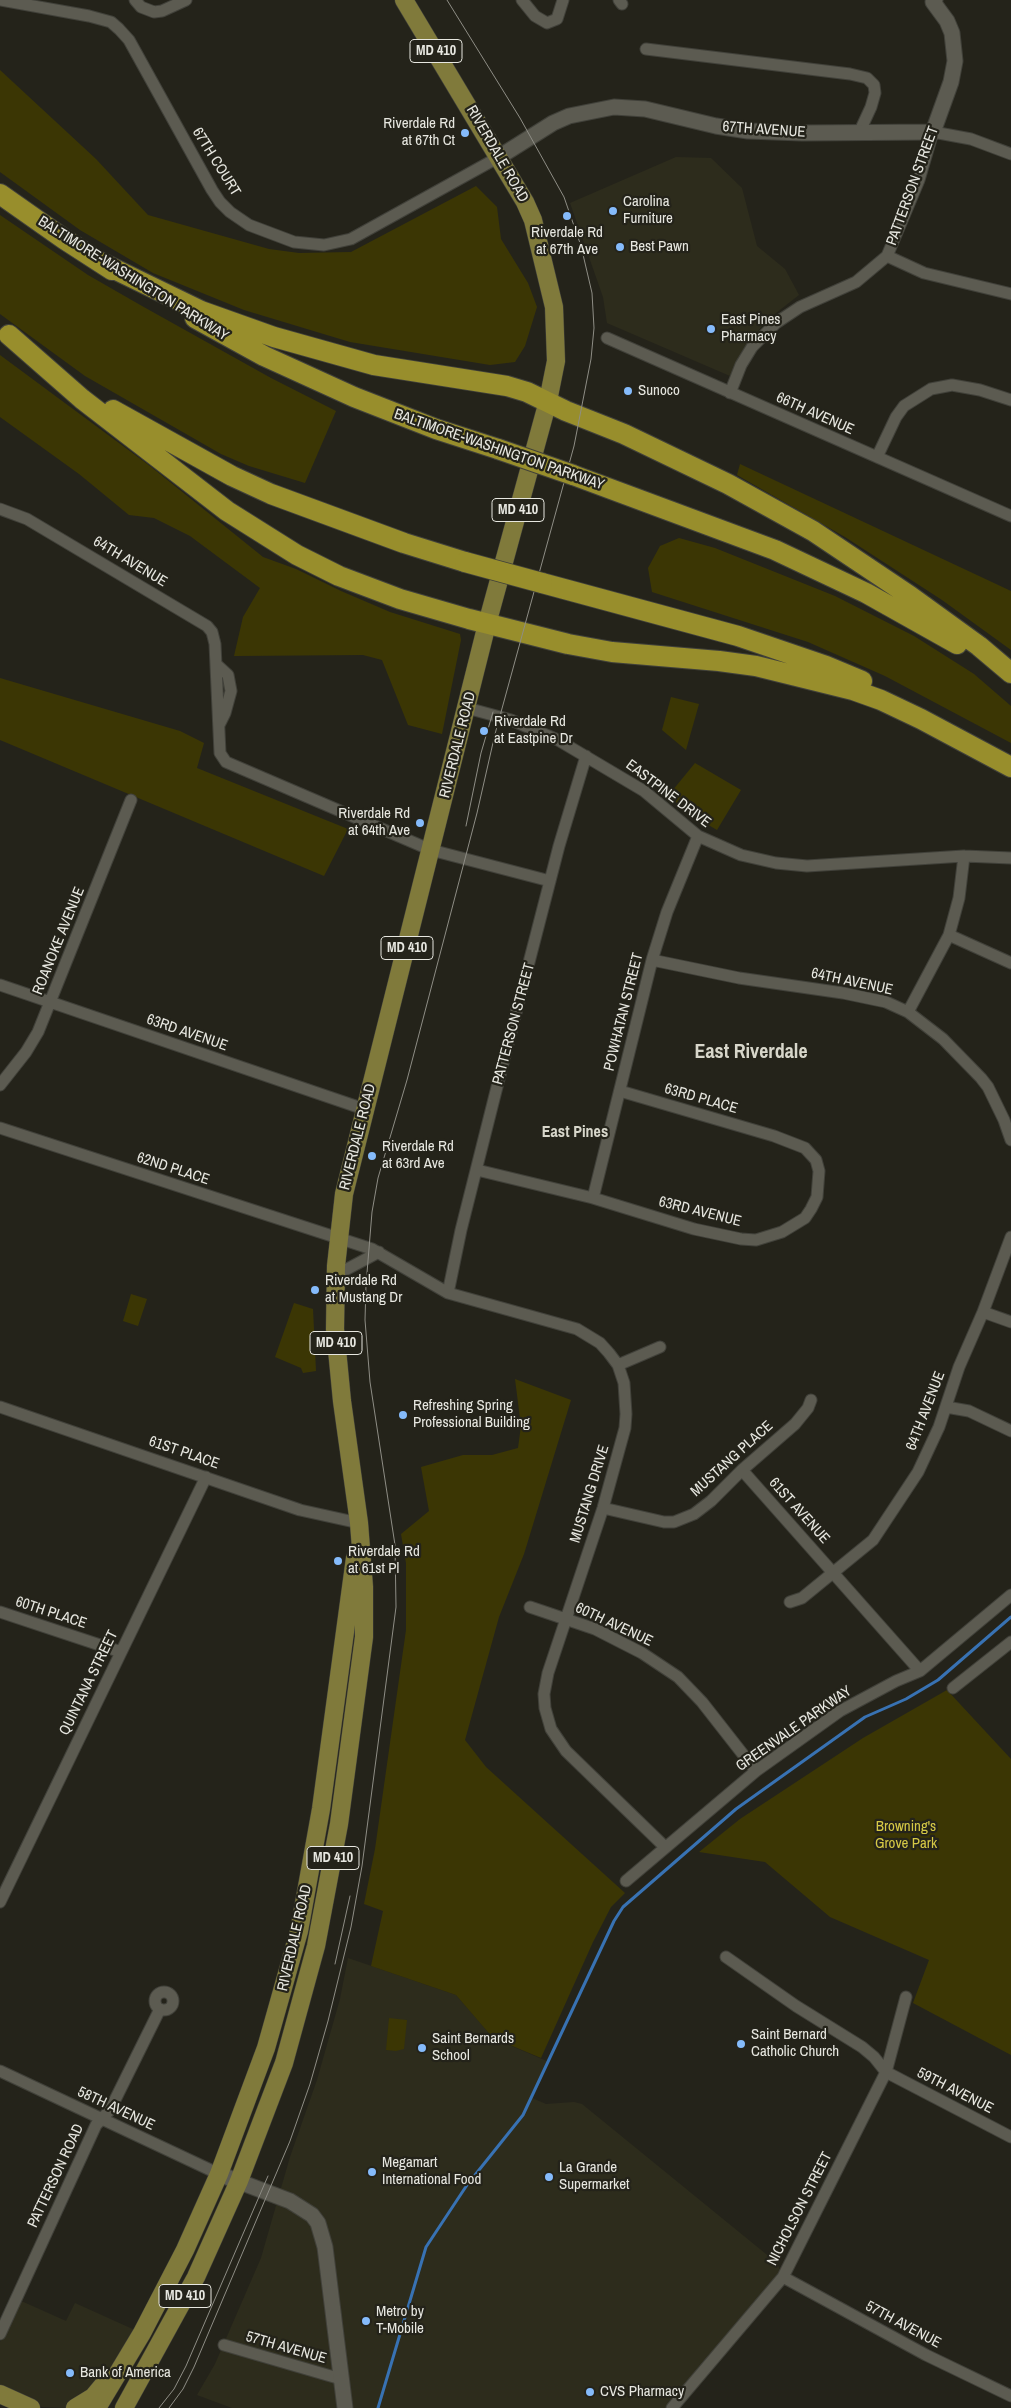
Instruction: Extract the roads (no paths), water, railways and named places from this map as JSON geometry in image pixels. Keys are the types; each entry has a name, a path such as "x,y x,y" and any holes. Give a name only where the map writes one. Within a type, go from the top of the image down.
{"highway":[{"name":"BALTIMORE-WASHINGTON PARKWAY","path":"0,194 102,263 230,338 289,368 396,414 730,532 826,573 951,640 1011,680"},
{"path":"102,263 200,310 309,349 382,366 499,385 527,392 566,411 624,434 728,484 813,532 910,596 979,646 1011,673"},
{"path":"5,332 102,403 232,476 271,494 360,527 466,562 738,636 826,666 951,722 1011,757"},
{"path":"5,332 82,399 200,491 261,534 298,555 370,589 487,624 553,640 612,652 756,666 821,681 881,700 1011,767"}],"main road":[{"name":"RIVERDALE ROAD","path":"239,2181 284,2063 302,2003 316,1946 339,1824 364,1637 364,1588 360,1524 339,1377 336,1329 338,1238 344,1194 364,1109 432,850 487,624 548,401 556,361 556,327 550,286 533,220 516,184 404,0"},
{"name":"RIVERDALE ROAD","path":"219,2174 266,2048 298,1930 321,1809 360,1524"},
{"name":"MD 410","path":"97,2408 150,2319 181,2258 219,2174"},
{"name":"MD 410","path":"124,2408 196,2277 239,2181"},
{"path":"75,2408 93,2397 150,2319"},
{"path":"131,2408 141,2379"},
{"path":"0,2394 31,2408"}],"street":[{"name":"67TH COURT","path":"0,0 89,16 110,22 119,29 129,40 199,168 220,202 230,212 249,225 294,242 324,245 351,239 499,157"},
{"path":"135,0 141,7 154,12 162,11 186,0"},
{"path":"522,0 535,16 547,23 557,19 563,0"},
{"name":"PATTERSON STREET","path":"730,393 741,365 752,347 776,323 800,307 856,282 887,256 912,197 933,132 952,82 955,62 952,33 947,21 933,1"},
{"path":"646,49 850,74 867,78 874,85 875,93 871,107 859,132"},
{"name":"67TH AVENUE","path":"499,157 553,123 592,109 614,106 645,109 716,126 748,131 933,132 971,139 1011,154"},
{"path":"887,256 924,273 1011,294"},
{"name":"66TH AVENUE","path":"606,338 1011,516"},
{"path":"876,457 896,417 904,406 931,389 952,384 980,390 1011,400"},
{"name":"64TH AVENUE","path":"0,509 27,519 207,626 212,632 215,644 216,664 228,675 231,691 226,713 218,725 220,753 226,762 432,850 550,881"},
{"name":"EASTPINE DRIVE","path":"467,708 511,720 541,731 644,791 698,836 741,855 776,863 807,866 964,856 1011,858"},
{"name":"PATTERSON STREET","path":"448,1293 461,1230 550,881 586,756"},
{"name":"ROANOKE AVENUE","path":"0,1085 26,1052 38,1032 130,800"},
{"name":"POWHATAN STREET","path":"593,1198 652,960 667,912 698,836"},
{"path":"908,1012 949,935 961,884 964,856"},
{"path":"949,935 1011,963"},
{"name":"64TH AVENUE","path":"652,960 739,978 843,993 886,1002 908,1012 943,1039 981,1078 988,1087 1004,1120 1011,1140"},
{"name":"63RD AVENUE","path":"0,985 364,1109"},
{"name":"63RD PLACE","path":"620,1091 774,1136"},
{"name":"62ND PLACE","path":"0,1128 338,1238"},
{"name":"63RD AVENUE","path":"477,1170 593,1198 726,1237 756,1240 769,1237 792,1227 804,1218 817,1197 820,1184 820,1171 810,1153 800,1146 774,1136"},
{"name":"64TH AVENUE","path":"834,1572 873,1540 918,1472 939,1428 968,1345 983,1312 1011,1237"},
{"name":"MUSTANG DRIVE","path":"338,1238 379,1252 448,1293 577,1329 600,1343 618,1365 622,1373 626,1398 625,1428 603,1508 548,1673 544,1694 547,1718 551,1729 566,1751 665,1847"},
{"path":"336,1275 379,1252"},
{"path":"983,1312 1011,1322"},
{"path":"618,1365 660,1348"},
{"name":"MUSTANG PLACE","path":"603,1508 654,1521 674,1522 694,1514 711,1501 742,1470 795,1424 808,1408 811,1400"},
{"name":"61ST PLACE","path":"0,1406 300,1510 360,1524"},
{"path":"946,1407 976,1414 1011,1430"},
{"name":"61ST AVENUE","path":"742,1470 920,1671"},
{"name":"QUINTANA STREET","path":"0,1902 206,1477"},
{"path":"790,1602 802,1598 834,1572"},
{"name":"GREENVALE PARKWAY","path":"626,1881 756,1771 840,1711 896,1681 920,1671 1011,1595"},
{"name":"60TH AVENUE","path":"530,1608 567,1619 620,1640 678,1677 702,1702 756,1771"},
{"name":"60TH PLACE","path":"0,1612 120,1652"},
{"path":"953,1688 1011,1642"},
{"path":"726,1957 796,2006 862,2047 874,2056 886,2072"},
{"name":"NICHOLSON STREET","path":"672,2408 783,2277 886,2072 906,1997"},
{"name":"PATTERSON ROAD","path":"0,2334 92,2134 102,2118 110,2110 160,2009"},
{"name":"58TH AVENUE","path":"0,2071 219,2174"},
{"name":"59TH AVENUE","path":"886,2072 1011,2137"},
{"path":"219,2174 290,2201 312,2215 318,2223 325,2247 345,2408"},
{"name":"57TH AVENUE","path":"783,2277 926,2355 1011,2396"},
{"name":"57TH AVENUE","path":"224,2346 341,2379"}],"waterway":[{"path":"378,2408 426,2247 467,2185 523,2115 614,1921 623,1907 736,1809 865,1717 906,1699 938,1680 1011,1617"}],"tram line":[{"path":"169,2408 183,2389 194,2367 290,2141 310,2084 328,2021 351,1927 362,1866 396,1607 395,1545 370,1382 365,1320 372,1212 378,1178 407,1080 477,813 495,734 574,446 591,359 594,328 592,293 581,246 564,197 520,118 447,0"},
{"path":"466,826 481,753 493,712"},
{"path":"335,1964 350,1896"},
{"path":"159,2408 174,2389 186,2366 268,2176"}],"place":[{"name":"Riverdale Rd at 67th Ct","path":"465,133"},
{"name":"Carolina Furniture","path":"613,211"},
{"name":"Riverdale Rd at 67th Ave","path":"567,216"},
{"name":"Best Pawn","path":"620,247"},
{"name":"East Pines Pharmacy","path":"711,329"},
{"name":"Sunoco","path":"628,391"},
{"name":"Riverdale Rd at Eastpine Dr","path":"484,731"},
{"name":"Riverdale Rd at 64th Ave","path":"420,823"},
{"name":"Riverdale Rd at 63rd Ave","path":"372,1156"},
{"name":"Riverdale Rd at Mustang Dr","path":"315,1290"},
{"name":"Refreshing Spring Professional Building","path":"403,1415"},
{"name":"Riverdale Rd at 61st Pl","path":"338,1561"},
{"name":"Saint Bernard Catholic Church","path":"741,2044"},
{"name":"Saint Bernards School","path":"422,2048"},
{"name":"Megamart International Food","path":"372,2172"},
{"name":"La Grande Supermarket","path":"549,2177"},
{"name":"Metro by T-Mobile","path":"366,2321"},
{"name":"Bank of America","path":"70,2373"},
{"name":"CVS Pharmacy","path":"590,2392"}],"district":[{"name":"East Riverdale","path":"751,1053"},
{"name":"East Pines","path":"575,1133"}],"park label":[{"name":"Browning's Grove Park","path":"906,1836"}]}
